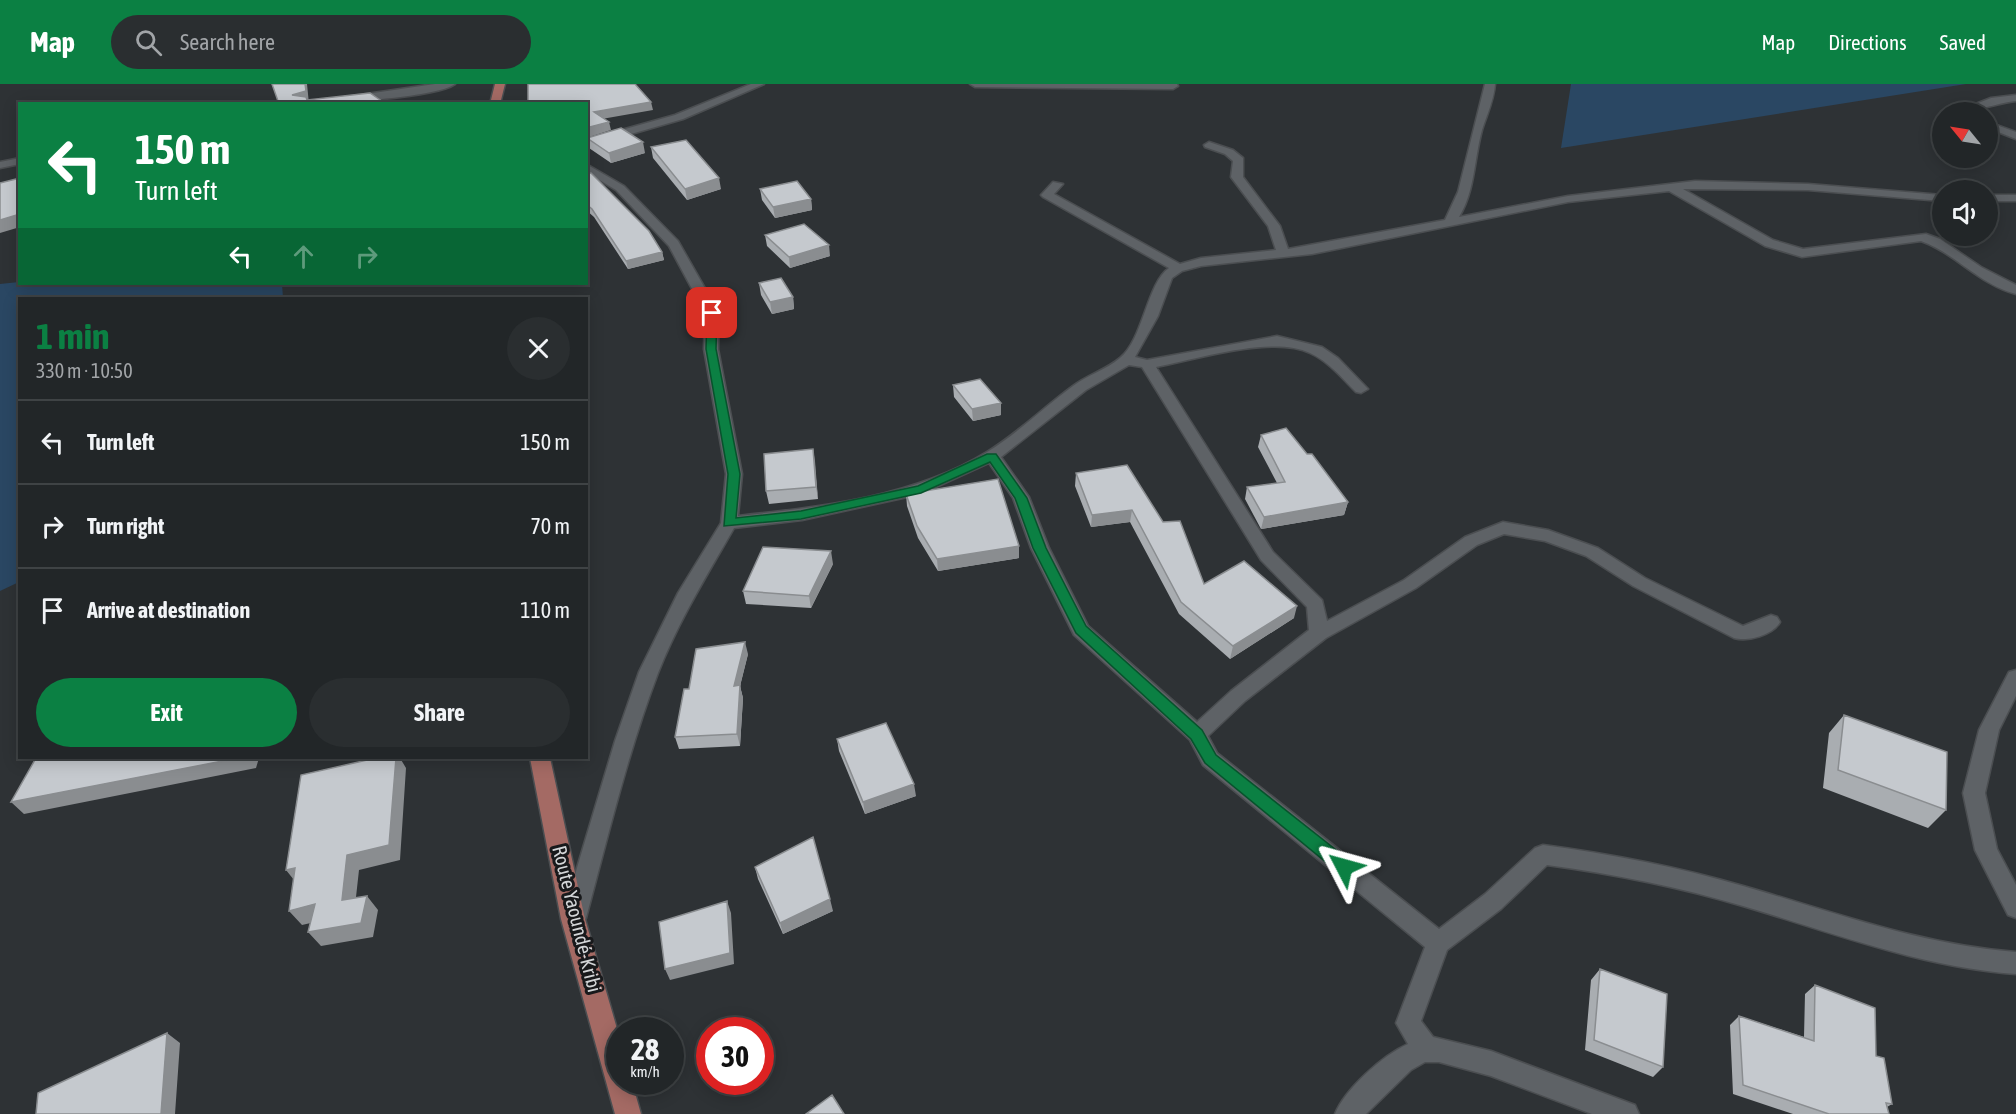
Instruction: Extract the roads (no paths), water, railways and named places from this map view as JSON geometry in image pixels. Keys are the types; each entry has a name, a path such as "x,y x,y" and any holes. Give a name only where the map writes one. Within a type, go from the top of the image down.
{"main road":[{"path":"497,102 500,84"},
{"name":"Route Yaoundé-Kribi","path":"540,759 573,919 628,1114"}],"street":[{"path":"320,102 415,91 450,84"},
{"path":"591,144 679,117 759,84"},
{"path":"975,84 1173,86"},
{"path":"1449,224 1461,207 1476,132 1490,97 1490,84"},
{"path":"1989,102 2016,98"},
{"path":"1998,129 2016,136"},
{"path":"1209,145 1229,152 1239,160 1237,177 1274,226 1283,253"},
{"path":"0,165 18,161"},
{"path":"573,919 625,741 649,672 687,593 729,523 734,474 711,349 712,313 674,244 620,188 588,168"},
{"path":"1058,184 1047,195 1178,268"},
{"path":"729,523 801,515 921,489 992,456 1081,387 1127,360 1151,316 1166,276 1178,268 1201,262 1283,253 1449,224 1568,199 1695,184 1808,187 1932,197"},
{"path":"1671,187 1769,243 1802,253 1922,237 1936,242 1976,270 2016,290"},
{"path":"1998,198 2016,198"},
{"path":"1127,360 1147,364 1277,340 1298,343 1326,354 1361,389"},
{"path":"1147,364 1267,556 1316,605 1318,633"},
{"path":"992,456 1021,498 1040,548 1081,630 1197,734 1210,759 1438,943"},
{"path":"1197,734 1238,696 1318,633 1410,584 1471,541 1503,528 1548,536 1592,552 1639,582 1742,633 1762,628 1771,622"},
{"path":"2016,677 1989,730 1974,793 1986,850 2016,908"},
{"path":"1426,1049 1408,1023 1438,943 1468,923 1513,886 1543,855 1605,862 1719,890 1952,957 2016,963"},
{"path":"1348,1114 1396,1064 1426,1049 1457,1052 1626,1114"}]}
